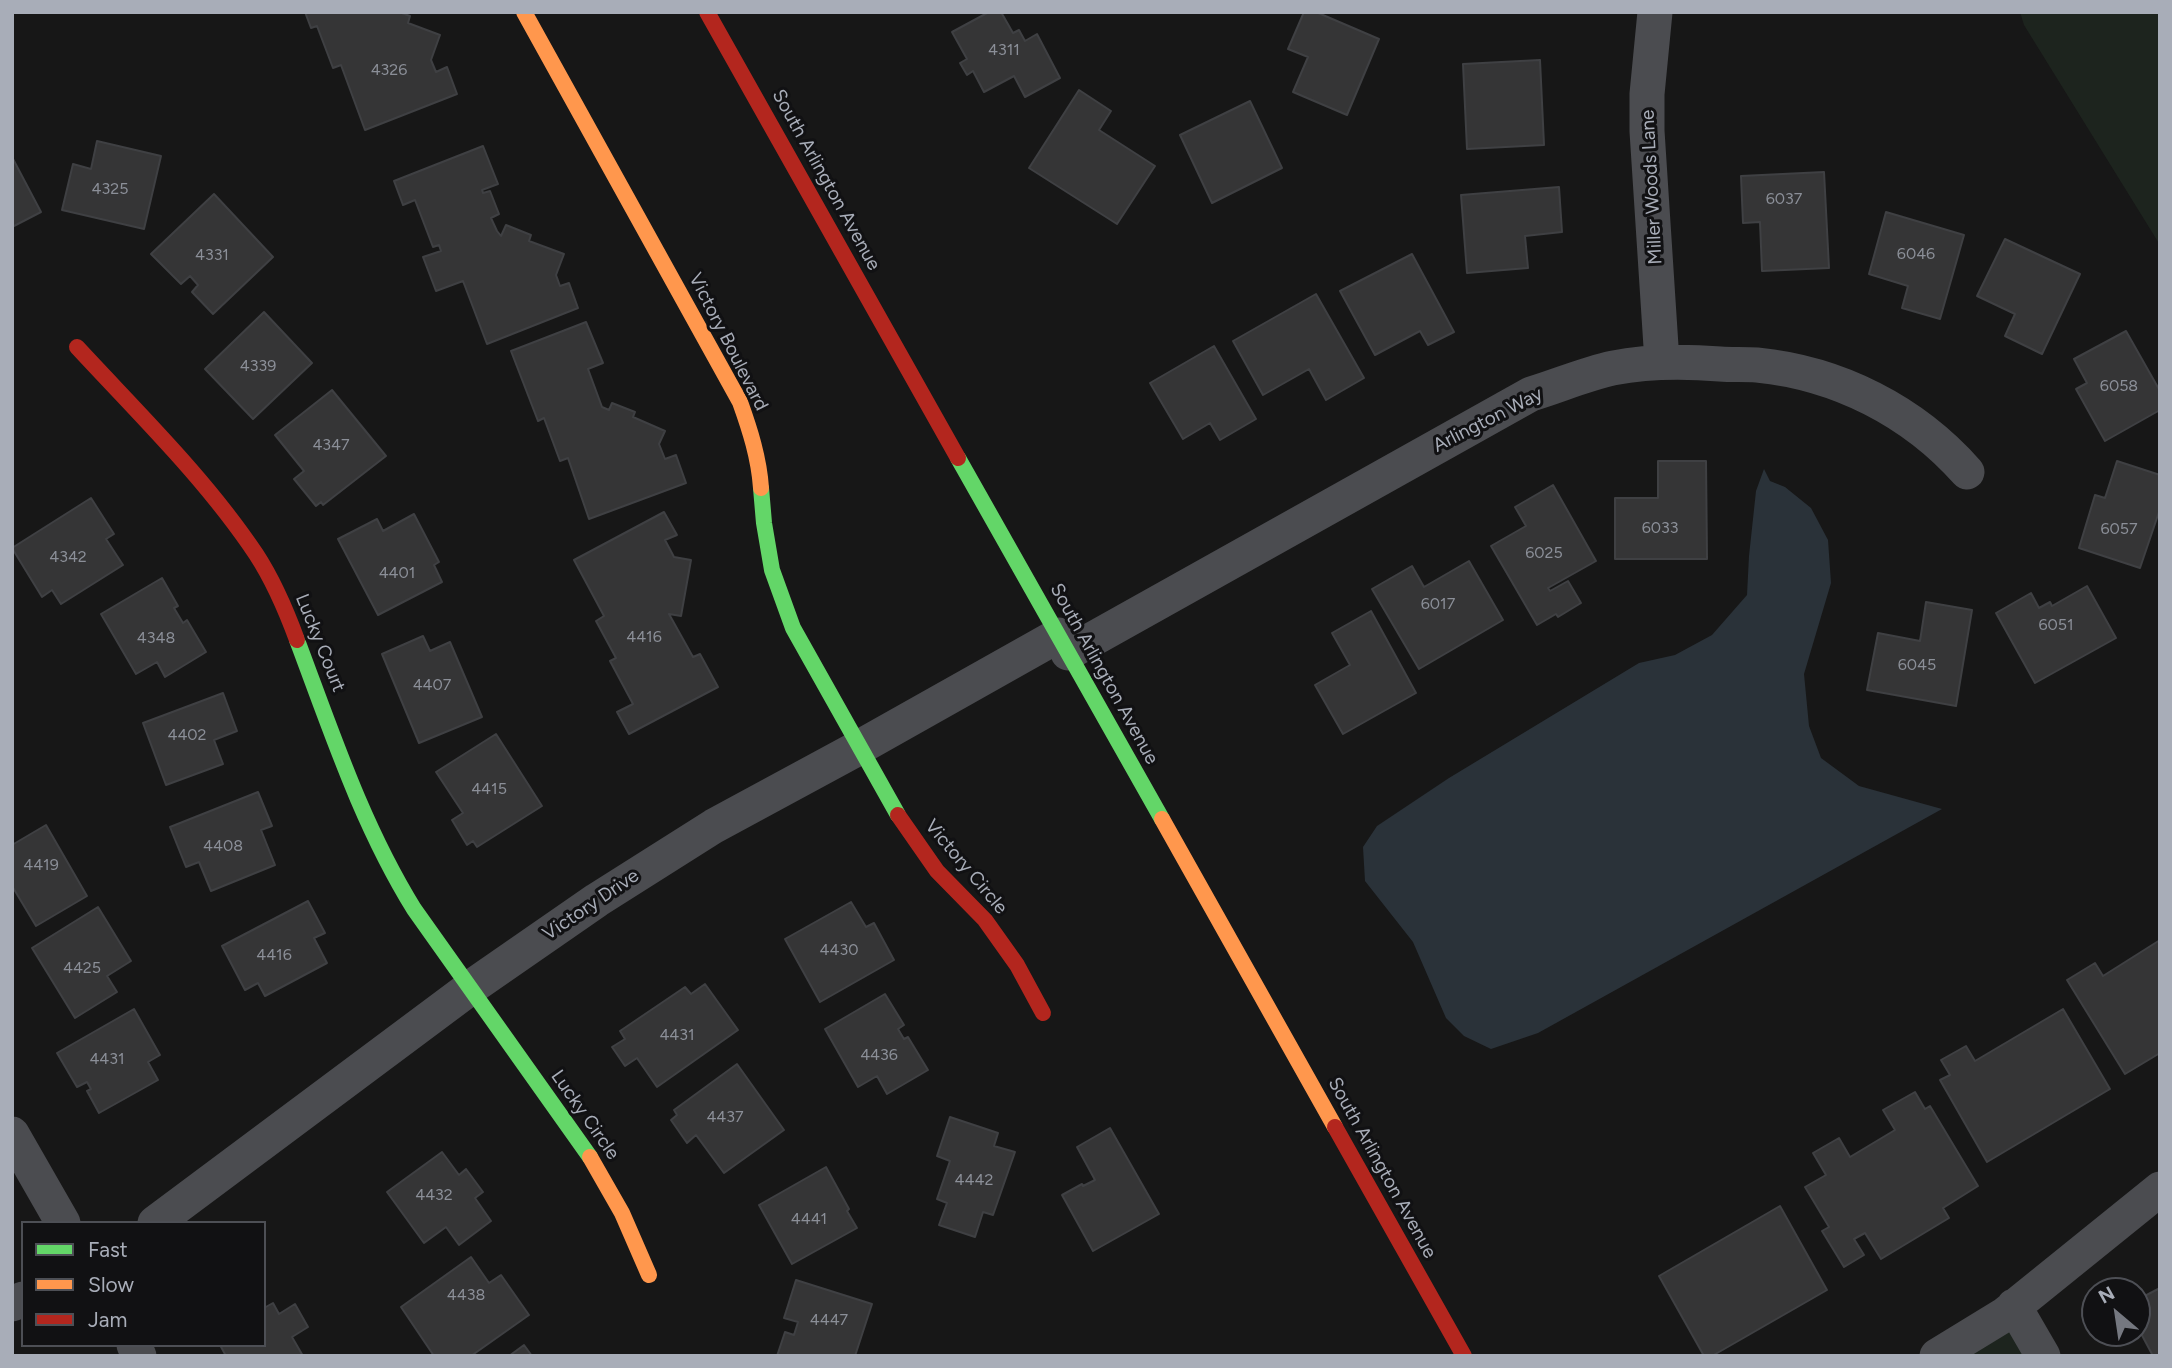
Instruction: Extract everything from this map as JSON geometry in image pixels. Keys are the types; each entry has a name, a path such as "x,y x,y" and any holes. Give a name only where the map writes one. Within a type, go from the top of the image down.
{"street":[{"name":"Victory Boulevard","path":"524,12 740,402 760,470 764,523 775,583 793,628 860,747"},
{"name":"South Arlington Avenue","path":"707,12 1464,1356"},
{"name":"Miller Woods Lane","path":"1655,12 1647,94 1647,131 1662,362"},
{"name":"Lucky Court","path":"77,346 214,497 256,554 289,618 377,846 414,909 470,988"},
{"name":"Arlington Way","path":"1063,644 1531,394 1611,368 1700,361 1757,365 1827,379 1890,407 1928,434 1967,472"},
{"name":"Victory Drive","path":"158,1221 470,988 661,858 714,825 860,747 1063,644"},
{"name":"Victory Circle","path":"860,747 914,842 949,884 985,920 1017,965 1043,1013"},
{"name":"Lucky Circle","path":"470,988 598,1168 622,1213 649,1275"},
{"path":"12,1134 62,1221"},
{"path":"1937,1356 2004,1315 2160,1189"},
{"path":"2014,1306 2043,1356"}],"shaded area":[{"path":"2020,12 2160,12 2160,245 2024,25"},
{"path":"1764,469 1770,481 1785,487 1811,508 1828,540 1831,583 1804,674 1809,726 1821,758 1859,786 1942,809 1538,1033 1491,1049 1464,1036 1446,1018 1413,942 1365,881 1363,847 1377,826 1449,778 1639,663 1675,655 1712,635 1747,595 1756,491"},
{"path":"2004,1315 2043,1356 1937,1356"}],"building":[{"path":"305,12 399,12 410,16 408,23 440,35 431,60 436,72 447,67 457,94 365,130 341,65 333,68 317,26 311,28"},
{"path":"989,12 1001,12 1013,33 1019,30 1025,41 1037,34 1060,78 1025,97 1014,76 984,92 973,71 967,75 960,63 967,59 952,32"},
{"path":"1304,12 1316,12 1379,39 1347,115 1293,92 1308,57 1288,49"},
{"path":"1540,60 1544,145 1467,149 1463,64"},
{"path":"1079,90 1111,111 1099,130 1155,166 1117,224 1029,168"},
{"path":"1250,101 1282,168 1212,203 1180,135"},
{"path":"97,141 161,156 144,229 62,210 73,164 91,169"},
{"path":"483,146 498,184 482,190 483,193 490,191 499,214 491,218 497,231 501,236 506,225 531,235 529,241 564,254 556,275 560,286 569,283 578,308 487,344 463,281 436,291 423,257 441,251 439,245 433,247 415,200 403,205 394,181"},
{"path":"12,157 41,212 12,227"},
{"path":"1824,172 1829,268 1762,271 1760,222 1743,223 1741,176"},
{"path":"1559,187 1562,232 1525,236 1528,268 1467,273 1461,195"},
{"path":"214,194 273,257 213,314 192,292 198,285 190,276 181,284 151,254"},
{"path":"1886,212 1964,235 1940,319 1902,308 1908,286 1869,274"},
{"path":"2005,239 2080,274 2042,354 2005,336 2015,314 1977,296"},
{"path":"1412,254 1454,332 1428,345 1420,331 1375,355 1340,291"},
{"path":"1316,294 1364,378 1326,400 1309,369 1263,395 1233,341"},
{"path":"264,312 312,363 253,419 205,369"},
{"path":"586,322 603,363 588,369 602,407 609,410 612,403 635,412 633,417 665,431 659,444 665,459 676,455 686,483 589,519 568,458 560,461 544,418 538,421 511,351"},
{"path":"2126,331 2160,391 2160,410 2105,441 2076,389 2087,383 2074,359"},
{"path":"1214,346 1256,419 1220,440 1210,423 1183,439 1150,383"},
{"path":"332,390 386,456 323,505 321,502 316,506 294,479 304,471 275,435"},
{"path":"1658,461 1706,461 1707,559 1615,559 1615,498 1658,498"},
{"path":"2117,461 2160,475 2160,509 2140,568 2079,548 2095,495 2105,498"},
{"path":"1553,485 1596,561 1548,588 1550,591 1568,581 1581,603 1558,617 1556,614 1537,625 1491,546 1526,526 1515,507"},
{"path":"91,498 114,534 106,539 123,565 61,604 52,590 42,597 12,548"},
{"path":"664,512 677,535 665,540 674,557 691,560 681,616 669,614 693,657 700,654 718,687 629,734 617,712 633,704 610,661 616,658 596,621 604,616 574,560"},
{"path":"414,514 439,562 434,565 442,582 378,615 338,539 377,519 383,531"},
{"path":"1469,561 1503,620 1419,669 1372,589 1412,566 1424,587"},
{"path":"162,578 178,606 174,608 183,623 187,620 206,652 165,677 157,662 136,674 101,614"},
{"path":"2087,586 2116,638 2035,683 1996,613 2031,593 2039,608 2050,602 2052,606"},
{"path":"1926,602 1972,610 1956,706 1867,690 1878,633 1920,641"},
{"path":"1371,611 1416,693 1343,734 1315,685 1350,665 1332,633"},
{"path":"423,636 430,651 450,642 482,717 419,743 382,654"},
{"path":"223,693 237,731 214,740 223,764 166,785 143,723"},
{"path":"496,734 542,806 477,847 473,841 467,845 452,820 463,813 436,772"},
{"path":"258,792 272,826 261,830 275,865 211,891 199,862 186,867 170,827"},
{"path":"46,825 87,896 36,926 12,886 12,845"},
{"path":"308,901 325,933 314,938 327,963 265,996 258,983 245,990 222,946"},
{"path":"851,902 866,927 874,923 894,960 820,1002 785,939"},
{"path":"98,907 131,961 107,976 117,992 75,1018 32,948"},
{"path":"2160,940 2160,1053 2125,1074 2067,980 2095,963 2103,976"},
{"path":"705,984 738,1030 657,1087 637,1058 625,1066 612,1047 625,1039 620,1031 685,987 691,994"},
{"path":"885,994 904,1025 898,1029 904,1039 908,1037 928,1070 887,1094 877,1076 858,1087 825,1029"},
{"path":"134,1009 160,1055 148,1062 158,1080 99,1113 87,1091 91,1089 87,1082 77,1087 57,1053"},
{"path":"2063,1009 2110,1089 1987,1162 1940,1080 1950,1075 1941,1060 1966,1046 1975,1061"},
{"path":"737,1064 784,1130 724,1173 696,1135 687,1143 671,1120 677,1115 674,1110"},
{"path":"1915,1092 1925,1109 1930,1106 1978,1186 1943,1208 1949,1218 1881,1259 1865,1233 1854,1239 1864,1255 1844,1267 1822,1231 1829,1227 1805,1187 1826,1175 1813,1153 1839,1138 1850,1157 1895,1130 1883,1110"},
{"path":"950,1117 998,1133 994,1146 1015,1152 993,1215 983,1212 975,1237 939,1225 947,1203 937,1199 950,1161 937,1156"},
{"path":"1110,1128 1159,1214 1093,1251 1062,1195 1095,1180 1077,1147"},
{"path":"442,1152 459,1175 466,1169 483,1192 475,1198 491,1221 459,1245 446,1227 424,1243 387,1192"},
{"path":"826,1167 857,1228 792,1264 759,1205"},
{"path":"1780,1206 1827,1290 1712,1356 1704,1356 1659,1276"},
{"path":"471,1257 489,1283 501,1275 529,1315 471,1356 434,1356 401,1307"},
{"path":"796,1280 872,1304 855,1356 777,1356 785,1332 794,1335 798,1322 784,1318"},
{"path":"2160,1288 2160,1356 2153,1356 2148,1347 2151,1347 2151,1293"},
{"path":"273,1303 279,1314 295,1304 308,1327 292,1337 303,1356 226,1356 221,1347 266,1347 266,1307"},
{"path":"524,1345 532,1356 509,1356"}],"traffic: fast":[{"path":"958,458 1162,819"},
{"path":"761,488 772,570 793,628 898,815"},
{"path":"297,640 349,778 395,877 414,909 590,1157"}],"traffic: slow":[{"path":"524,12 740,402 754,444 761,488"},
{"path":"1162,819 1335,1127"},
{"path":"590,1157 622,1213 649,1275"}],"traffic: jam":[{"path":"707,12 958,458"},
{"path":"77,347 216,499 268,574 297,640"},
{"path":"898,815 937,871 985,920 1017,965 1043,1013"},
{"path":"1335,1127 1464,1356"}]}
